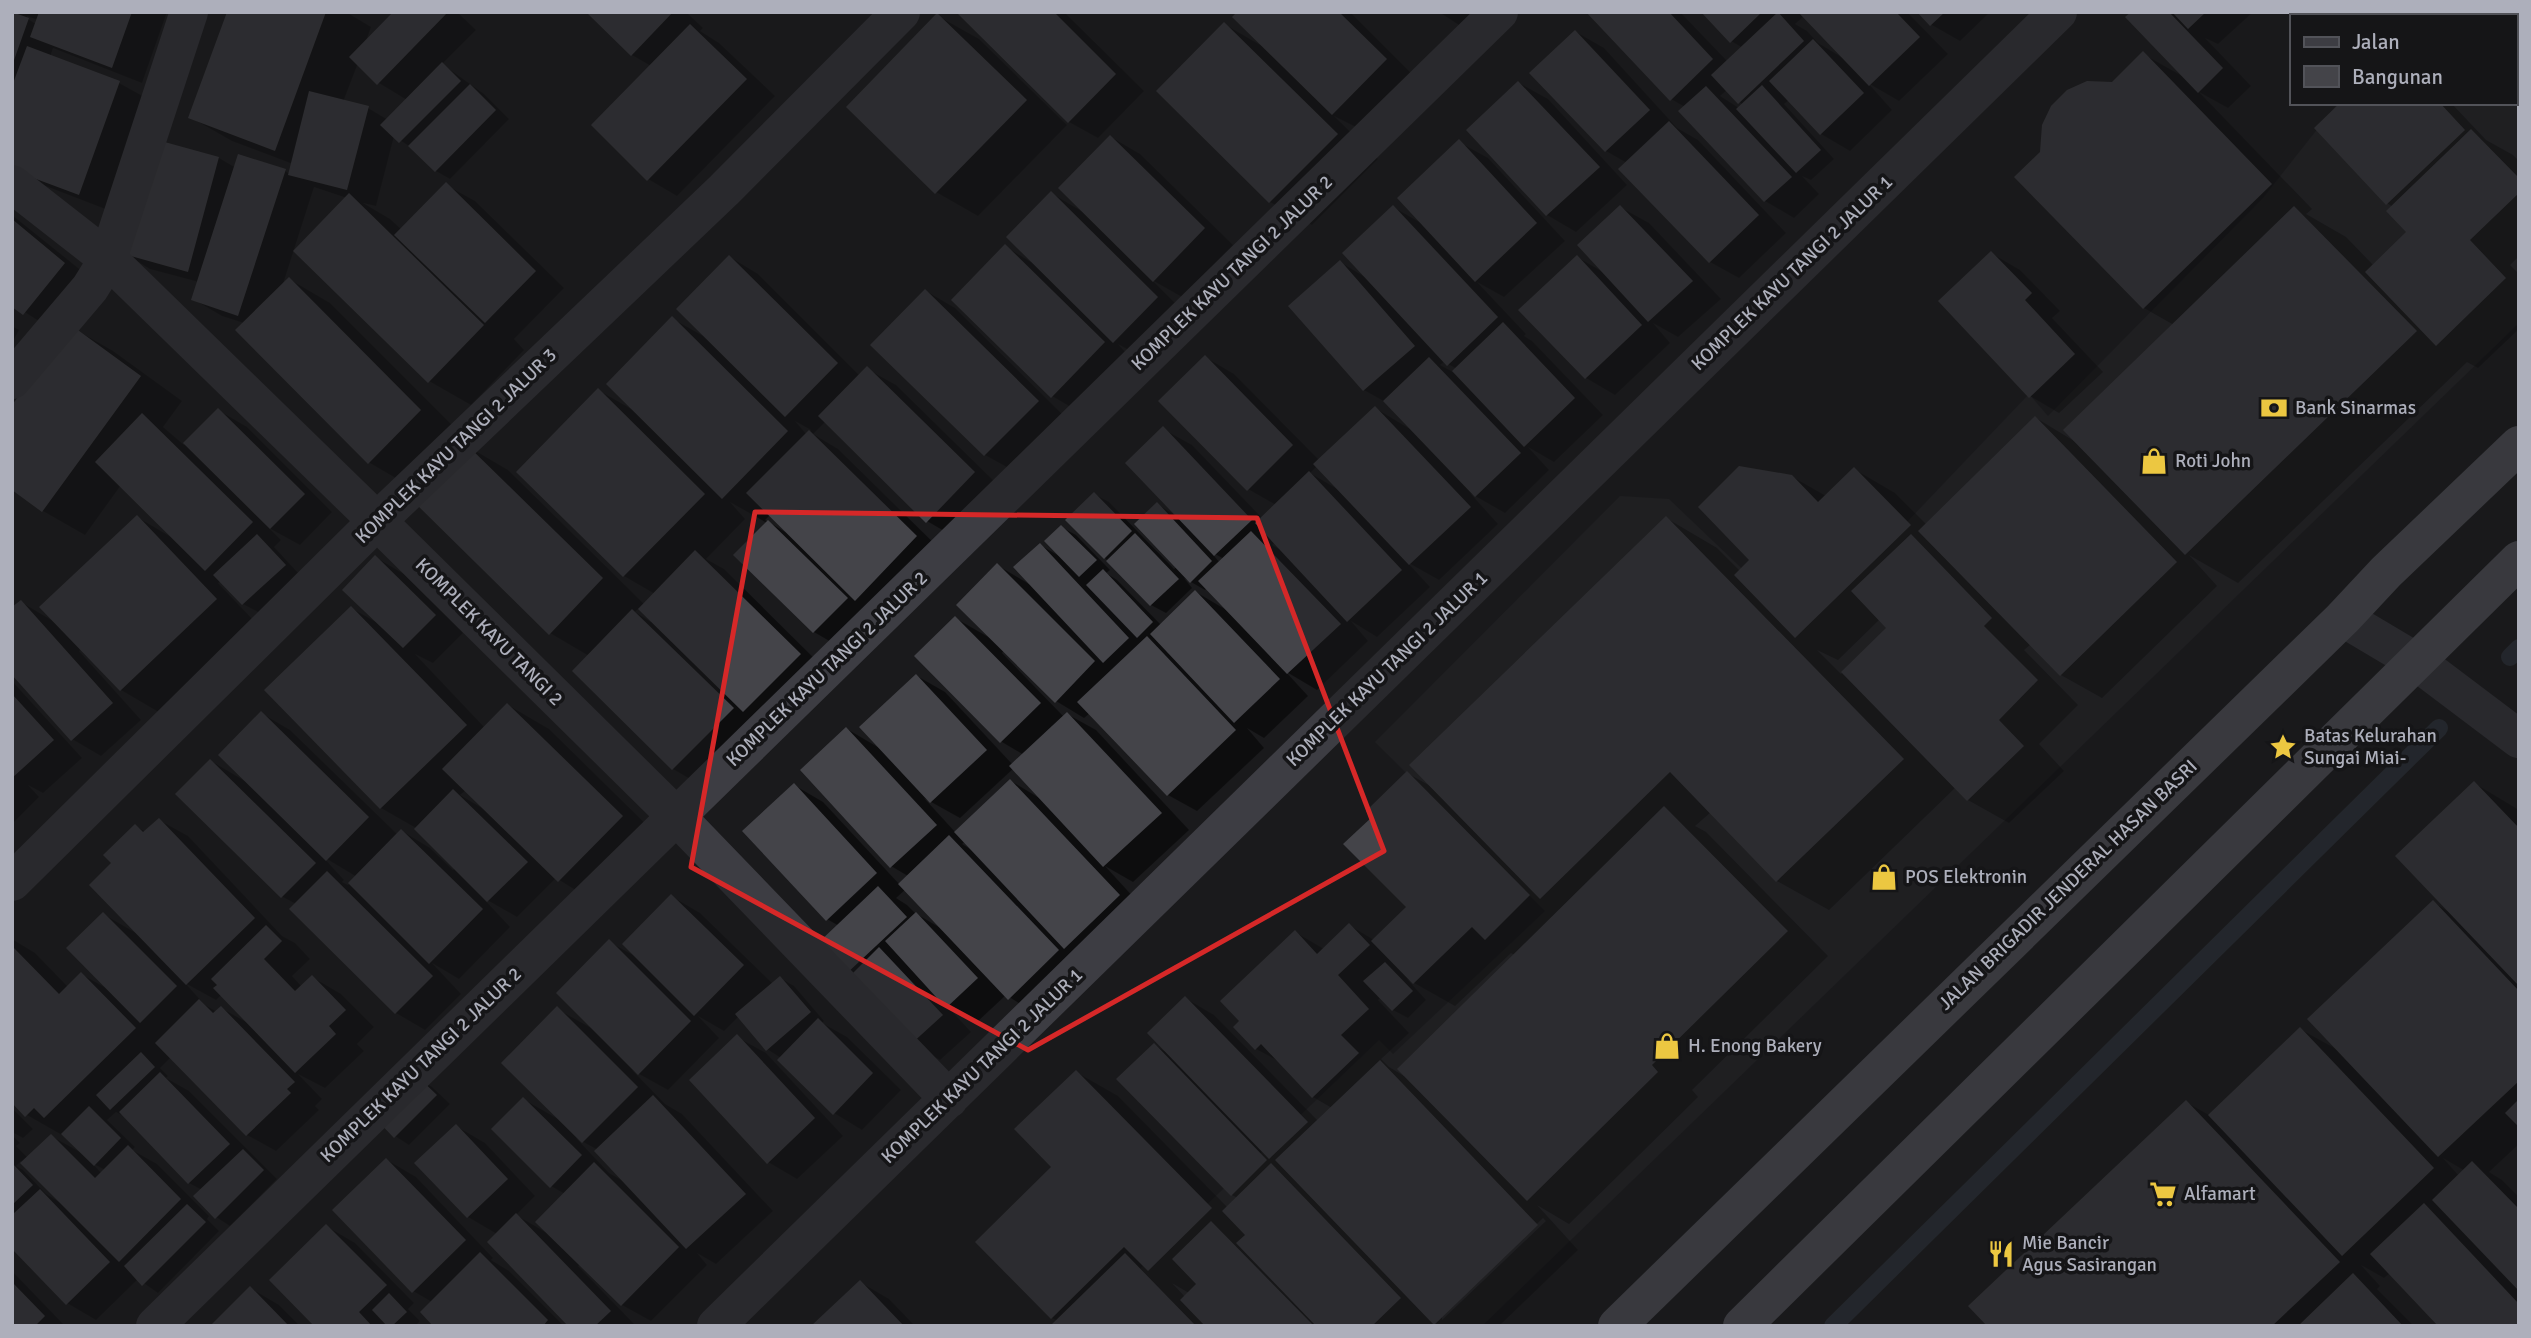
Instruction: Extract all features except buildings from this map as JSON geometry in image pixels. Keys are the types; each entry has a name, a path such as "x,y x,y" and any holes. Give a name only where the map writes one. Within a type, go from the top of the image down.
{"highway":[{"name":"JALAN BRIGADIR JENDERAL HASAN BASRI","path":"1617,1326 2343,618 2385,572 2519,445"},
{"path":"1742,1326 2519,560"}],"street":[{"path":"12,380 90,288 108,259 189,12"},
{"name":"KOMPLEK KAYU TANGI 2 JALUR 3","path":"12,882 377,521 724,190 901,12"},
{"name":"KOMPLEK KAYU TANGI 2 JALUR 2","path":"155,1326 1499,12"},
{"name":"KOMPLEK KAYU TANGI 2 JALUR 1","path":"716,1326 2058,12"},
{"name":"KOMPLEK KAYU TANGI 2","path":"12,184 108,259 377,521 676,816 949,1099"},
{"path":"2343,618 2417,662 2519,739"}],"highlighted area":[{"path":"755,512 1257,518 1384,851 1028,1050 691,867"}],"shaded area":[{"path":"2519,12 2519,323 1482,1326 1080,1326 1379,1040 1393,1054 1545,911 1375,742 1620,496 1669,499 1805,629 2029,394 2048,416 2263,198 2336,105 2517,105 2517,14 2428,14"}],"waterway":[{"path":"2510,657 2519,648"},
{"path":"1833,1326 2439,728"}],"place":[{"name":"Bank Sinarmas","path":"2274,408"},
{"name":"Roti John","path":"2154,461"},
{"name":"Batas Kelurahan Sungai Miai-","path":"2283,747"},
{"name":"POS Elektronin","path":"1884,877"},
{"name":"H. Enong Bakery","path":"1667,1046"},
{"name":"Alfamart","path":"2163,1194"},
{"name":"Mie Bancir Agus Sasirangan","path":"2001,1254"}]}
